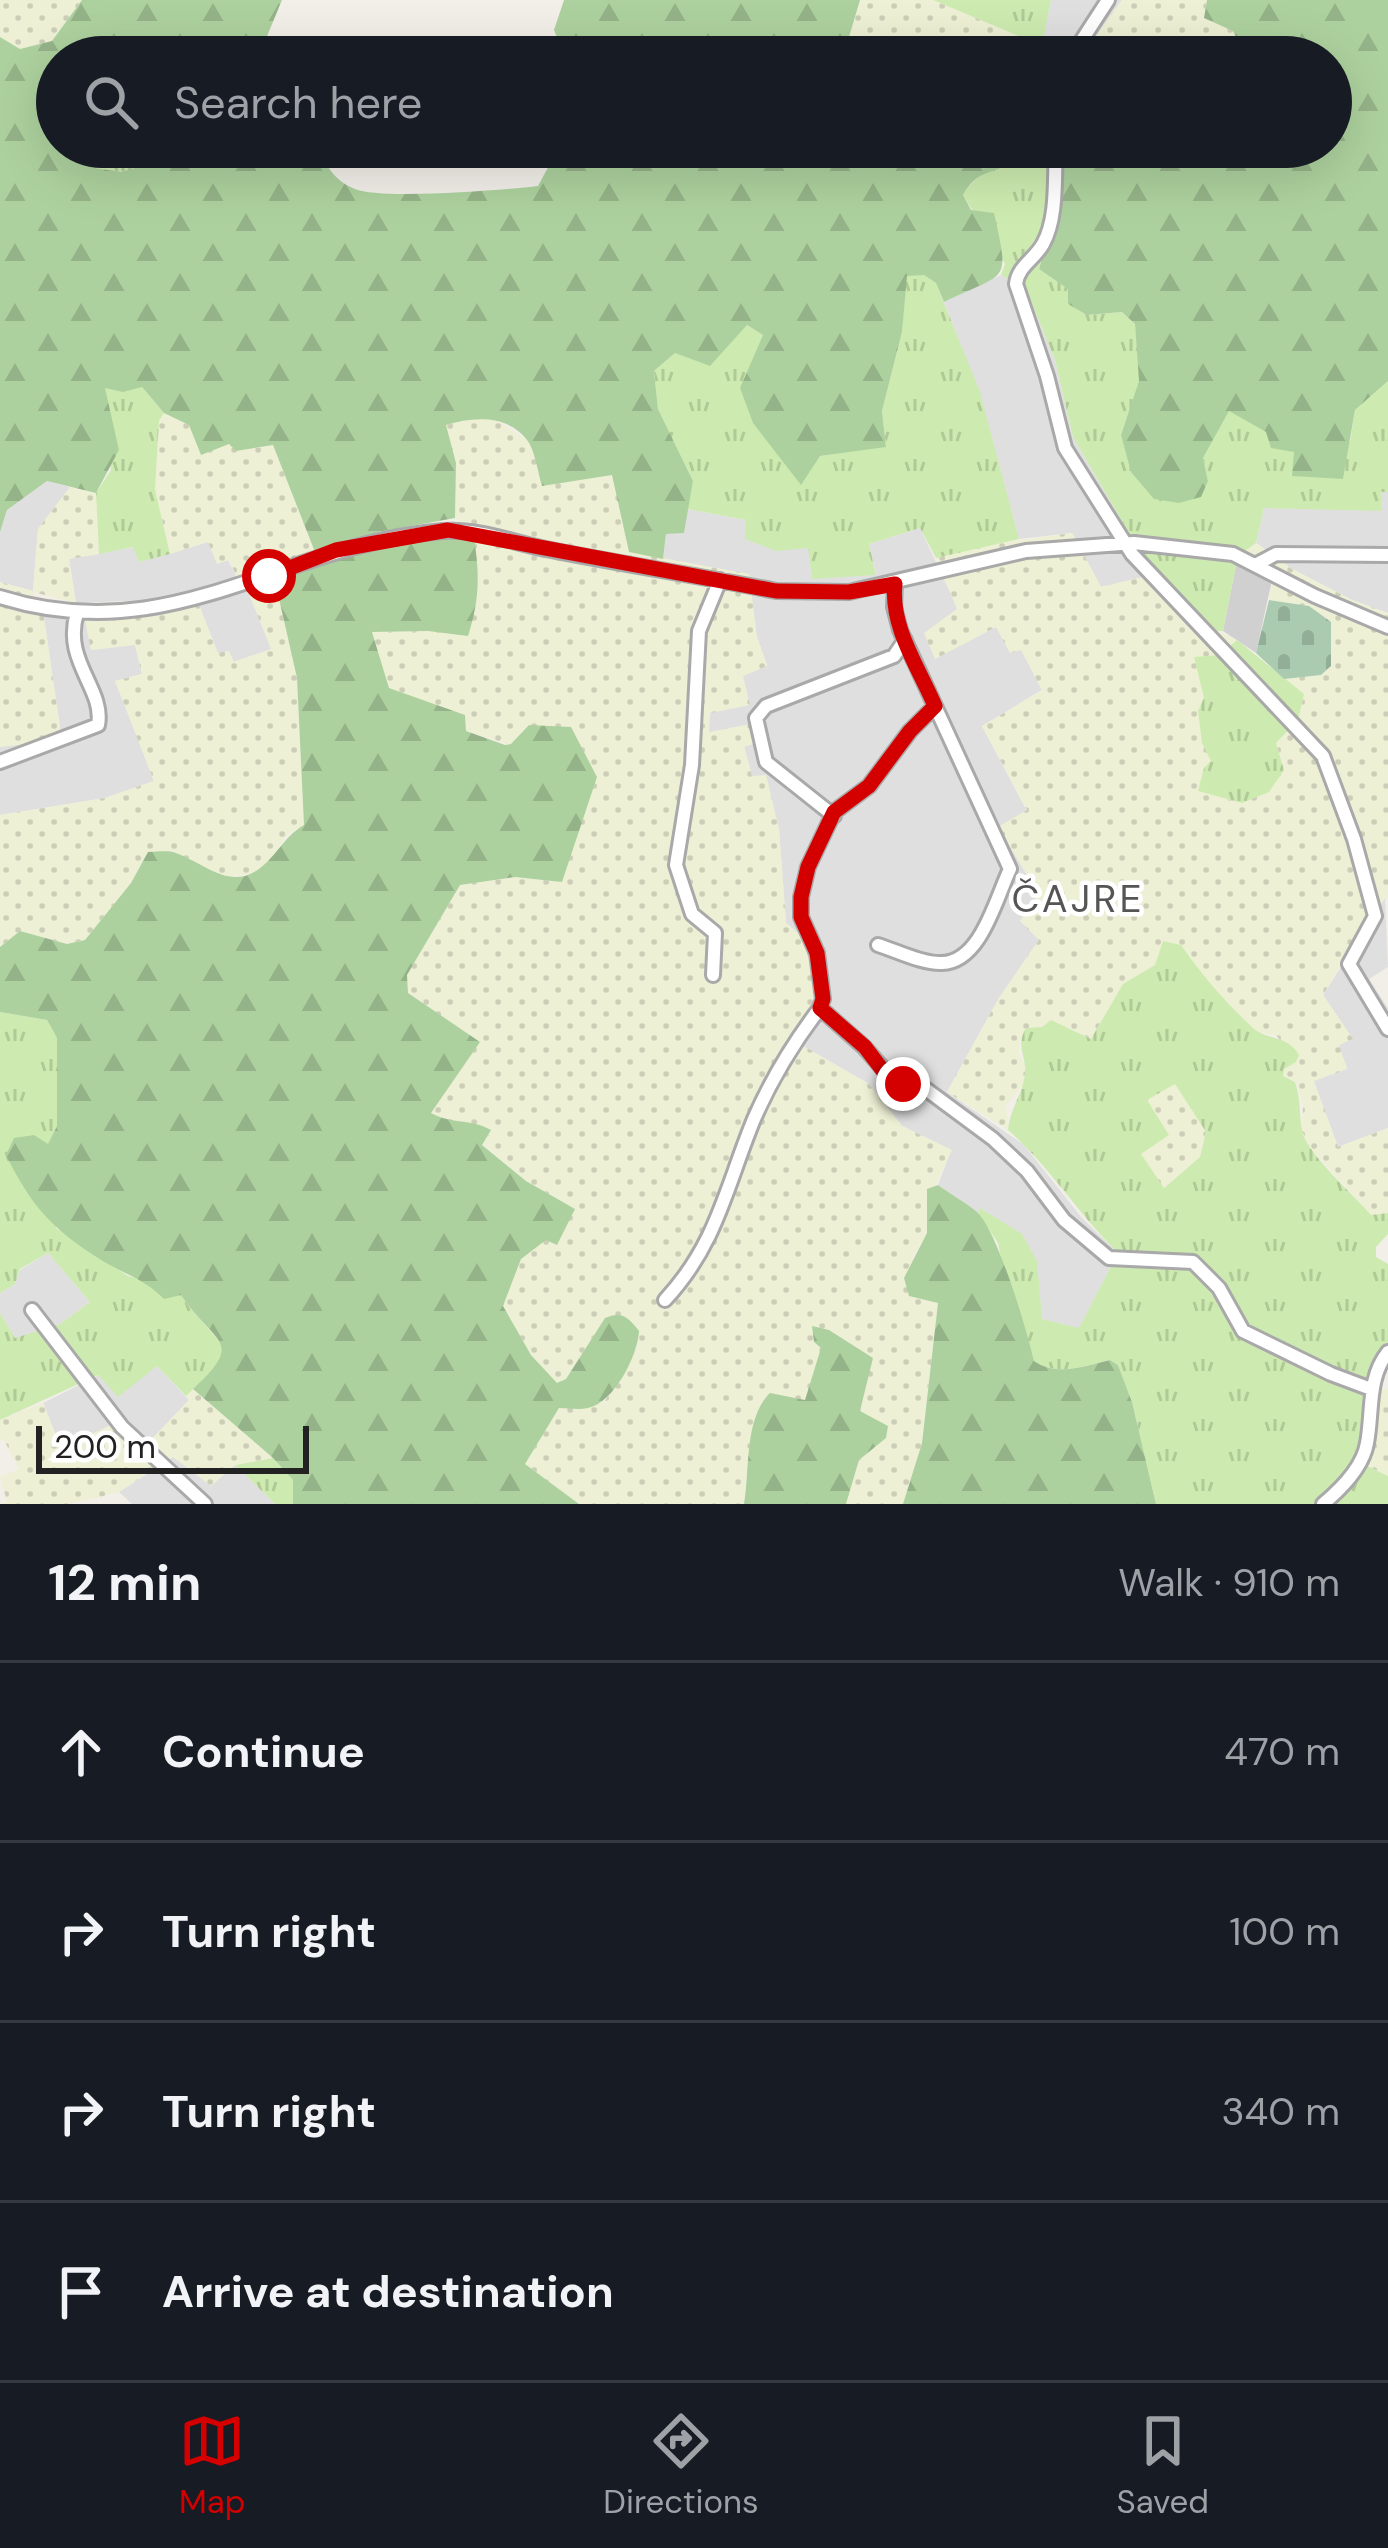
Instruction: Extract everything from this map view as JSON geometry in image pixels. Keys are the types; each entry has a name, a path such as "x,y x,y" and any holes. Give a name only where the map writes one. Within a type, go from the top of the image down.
{"street":[{"path":"1085,36 1108,0"},
{"path":"1054,168 1043,244 1016,276 1016,284 1065,448 1124,543 1244,677 1323,756 1354,839 1375,916 1349,964 1388,1030"},
{"path":"0,596 32,607 76,613 122,612 196,600 336,550 448,530 776,591 814,593 895,584 1026,551 1124,543 1233,554 1388,627"},
{"path":"1257,564 1276,554 1388,555"},
{"path":"712,975 717,938 692,914 676,866 692,765 699,631 720,580"},
{"path":"878,945 941,964 961,956 974,948 1010,869 905,640 894,607 895,584"},
{"path":"0,763 98,725 98,708 72,637 76,613"},
{"path":"834,816 766,763 756,718 766,706 894,656 905,640"},
{"path":"665,1300 690,1273 711,1238 755,1118 786,1057 820,1008 817,953 801,917 808,867 834,816 869,786 935,706"},
{"path":"820,1008 865,1047 893,1080 928,1090 993,1139 1027,1171 1064,1220 1109,1258 1192,1262 1219,1288 1244,1331 1371,1389"},
{"path":"32,1310 122,1427 205,1504"},
{"path":"1323,1504 1357,1468 1367,1448 1371,1389 1388,1352"}],"shaded area":[{"path":"1051,0 1122,0 1097,36 1043,36"},
{"path":"1001,275 1026,289 1055,360 1073,437 1143,557 1160,573 1101,587 1072,533 1019,539 979,392 944,302"},
{"path":"47,481 70,487 38,529 33,591 0,582 0,532 7,510"},
{"path":"1381,492 1388,492 1388,613 1292,569 1256,543 1264,508 1382,510"},
{"path":"687,509 746,520 808,548 812,578 876,574 869,544 920,528 958,609 935,658 996,627 1021,649 1042,690 982,726 1027,811 999,828 1039,895 1039,940 999,998 947,1092 1024,1145 1082,1218 1118,1253 1079,1329 1041,1319 1037,1261 980,1209 978,1213 938,1185 951,1150 902,1126 869,1084 799,1044 820,952 786,923 779,829 752,776 744,746 761,742 756,723 709,733 709,713 743,675 767,665 757,637 663,559 666,534 684,532"},
{"path":"208,542 228,560 238,580 151,600 76,603 69,559 134,547 139,562"},
{"path":"1238,555 1274,571 1256,653 1223,631"},
{"path":"247,589 272,649 233,662 218,654 199,605"},
{"path":"43,611 87,620 92,650 135,644 142,674 116,681 154,781 105,798 0,815 0,747 61,734"},
{"path":"1385,898 1388,967 1369,979 1388,1008 1388,1128 1338,1147 1313,1080 1347,1068 1338,1045 1352,1038 1323,995"},
{"path":"48,1253 90,1302 60,1324 15,1339 0,1313 0,1293 15,1284 20,1270"},
{"path":"157,1366 189,1400 153,1438 61,1448 43,1403 99,1375"},
{"path":"173,1457 235,1465 275,1504 132,1504 119,1492"}],"green space":[{"path":"0,0 82,0 56,36 36,36 36,45 20,49 0,37"},
{"path":"82,0 282,0 267,36 56,36"},
{"path":"564,0 860,0 849,36 556,36 554,30"},
{"path":"860,0 933,0 1018,36 849,36"},
{"path":"933,0 1051,0 1044,36 1018,36"},
{"path":"1122,0 1207,0 1204,18 1236,36 1096,36"},
{"path":"1207,0 1388,0 1388,381 1355,410 1343,479 1292,476 1294,452 1271,448 1266,432 1229,411 1203,458 1208,481 1201,497 1179,503 1154,499 1131,472 1121,435 1139,381 1135,324 1122,312 1087,315 1068,304 1068,289 1039,269 1059,203 1063,168 1352,168 1352,36 1236,36 1204,18"},
{"path":"0,37 20,49 36,45 36,168 121,172 135,168 329,168 355,189 416,194 538,186 548,168 1000,168 980,176 963,195 971,210 994,213 1002,265 992,279 944,302 936,283 924,275 907,276 902,332 882,411 886,447 820,456 801,485 753,423 740,388 763,335 747,325 710,366 675,353 654,371 658,409 693,481 684,533 666,534 663,559 629,552 612,475 542,486 527,440 510,426 478,419 446,425 456,463 455,518 378,532 315,552 273,445 236,451 229,444 201,455 189,425 164,413 142,387 123,392 105,388 119,450 96,493 47,481 7,510 0,532"},
{"path":"94,168 135,168 117,172"},
{"path":"994,168 1063,168 1059,203 1039,269 1069,289 1087,315 1122,312 1135,324 1140,381 1121,435 1208,481 1203,458 1229,410 1266,432 1350,442 1355,410 1388,381 1388,492 1381,492 1382,511 1264,508 1256,543 1238,556 1223,631 1216,631 1143,557 1073,437 1055,360 1026,289 1001,275 1005,264 963,195"},
{"path":"923,274 936,283 980,392 1019,539 936,558 920,528 869,544 876,575 812,579 808,548 776,551 745,539 746,520 687,509 693,481 658,409 654,371 675,353 747,325 763,335 820,456 886,446 882,411 902,332 906,276"},
{"path":"104,387 142,387 164,413 159,421 155,490 170,554 139,562 133,547 99,554 96,493 111,470"},
{"path":"164,413 237,451 273,445 315,552 238,580 229,560 217,564 208,542 170,554 155,490 159,421"},
{"path":"474,418 496,420 527,440 612,475 630,552 749,574 757,637 767,666 743,676 750,705 710,713 709,732 756,723 762,741 744,747 752,776 766,775 779,829 786,923 820,952 828,996 800,1044 869,1084 902,1126 952,1150 934,1188 927,1233 913,1256 909,1296 938,1303 922,1443 903,1504 846,1504 859,1460 886,1438 860,1412 872,1358 830,1330 805,1401 771,1394 764,1398 751,1437 744,1504 579,1504 525,1464 559,1407 587,1408 605,1401 638,1346 605,1318 566,1379 557,1383 531,1355 503,1307 521,1259 575,1209 526,1181 482,1144 491,1131 448,1122 431,1113 479,1042 408,993 407,975 460,885 515,877 562,882 511,745 466,731 465,715 389,688 371,632 468,635 473,533 455,518 456,464 446,425"},
{"path":"70,487 96,493 99,554 69,559 76,603 33,592 35,607 43,611 61,734 0,747 0,582 33,591 38,529"},
{"path":"473,533 478,585 468,636 372,632 389,688 465,715 466,731 505,745 529,725 571,727 597,777 562,882 515,877 460,885 407,975 408,993 480,1042 431,1113 491,1130 482,1145 526,1181 575,1209 557,1245 546,1240 521,1259 503,1306 531,1355 557,1383 566,1379 605,1318 620,1315 628,1319 639,1331 638,1341 623,1377 607,1397 588,1408 559,1408 525,1464 579,1504 293,1504 293,1480 193,1389 219,1360 222,1350 214,1334 181,1295 164,1299 69,1237 44,1215 15,1173 6,1155 14,1138 34,1135 48,1144 57,1126 57,1038 47,1020 0,1012 0,947 20,931 67,944 85,940 131,883 148,852 173,852 225,876 246,876 263,866 304,825 297,678 275,581 372,550"},
{"path":"1072,533 1101,587 1160,573 1216,630 1237,640 1221,655 1195,658 1212,761 1198,791 1242,803 1284,770 1276,743 1298,720 1304,694 1284,679 1321,675 1331,666 1331,623 1309,606 1269,600 1274,571 1238,555 1256,543 1292,569 1388,613 1388,899 1363,927 1323,995 1353,1039 1339,1045 1347,1069 1314,1081 1338,1147 1388,1128 1388,1213 1371,1215 1311,1149 1302,1131 1303,1105 1296,1082 1283,1076 1284,1069 1296,1062 1276,1035 1257,1033 1208,983 1181,945 1163,941 1155,965 1123,984 1091,1039 1070,1028 1042,1027 1020,1039 1019,1052 1026,1068 1023,1085 1006,1106 1008,1130 947,1092 999,998 1039,940 1020,921 1039,894 998,827 1027,810 982,726 1042,690 1021,650 1010,653 996,627 935,659 924,633 957,609 936,558 984,545"},
{"path":"275,581 297,678 304,825 286,836 270,860 251,875 225,877 173,851 148,852 131,883 85,940 67,944 20,931 0,947 0,815 105,798 154,781 115,681 142,674 135,645 91,650 82,605 198,593 218,653 229,651 234,662 271,649 247,589"},
{"path":"1269,600 1309,606 1331,622 1331,666 1321,675 1284,679 1256,653"},
{"path":"1237,640 1304,694 1298,720 1276,743 1284,770 1269,792 1242,803 1198,791 1204,768 1211,761 1202,743 1198,711 1204,698 1194,657 1220,655"},
{"path":"1163,941 1181,945 1252,1027 1294,1048 1299,1055 1283,1076 1295,1082 1305,1139 1371,1215 1388,1213 1388,1234 1376,1247 1376,1257 1388,1264 1388,1342 1374,1361 1374,1402 1357,1461 1388,1476 1388,1504 1156,1504 1132,1402 1118,1365 1110,1360 1061,1369 1034,1361 998,1243 978,1213 980,1208 1022,1234 1037,1261 1042,1319 1079,1328 1118,1253 1008,1130 1025,1074 1023,1035 1026,1028 1042,1027 1051,1020 1091,1039 1123,984 1155,965","holes":["1175,1084 1206,1132 1200,1157 1164,1188 1141,1154 1169,1135 1147,1100"]},
{"path":"0,1012 47,1020 57,1038 57,1126 48,1145 56,1228 128,1276 149,1281 154,1290 181,1295 221,1346 217,1364 186,1396 157,1366 118,1397 98,1375 0,1420 0,1313 15,1338 60,1324 90,1302 48,1253 20,1269 15,1284 0,1293"},
{"path":"1175,1084 1206,1132 1200,1157 1163,1188 1140,1154 1169,1135 1146,1100"},
{"path":"938,1185 985,1222 1010,1282 1034,1361 1062,1369 1110,1360 1118,1365 1132,1402 1156,1504 903,1504 922,1443 938,1303 909,1296 904,1278 927,1233 927,1189"},
{"path":"812,1326 829,1330 873,1358 860,1411 888,1426 886,1438 859,1460 846,1504 744,1504 756,1416 770,1393 805,1400 821,1348 814,1342"},
{"path":"193,1389 273,1458 235,1465 211,1486 173,1457 119,1492 66,1504 1,1504 7,1501 0,1477 19,1469 4,1440 0,1441 0,1420 43,1403 61,1448 115,1423 134,1438 153,1438 189,1400 186,1396"},
{"path":"1388,1389 1388,1476 1357,1461 1376,1390"},
{"path":"273,1458 293,1480 293,1504 275,1504 235,1465"}],"district":[{"name":"ČAJRE","path":"1078,898"}],"route":[{"path":"269,576 336,550 448,530 776,591 849,592 895,584 900,630 935,706 869,786 834,812 808,867 801,917 817,953 820,1008 865,1047 884,1072 903,1084"}]}
